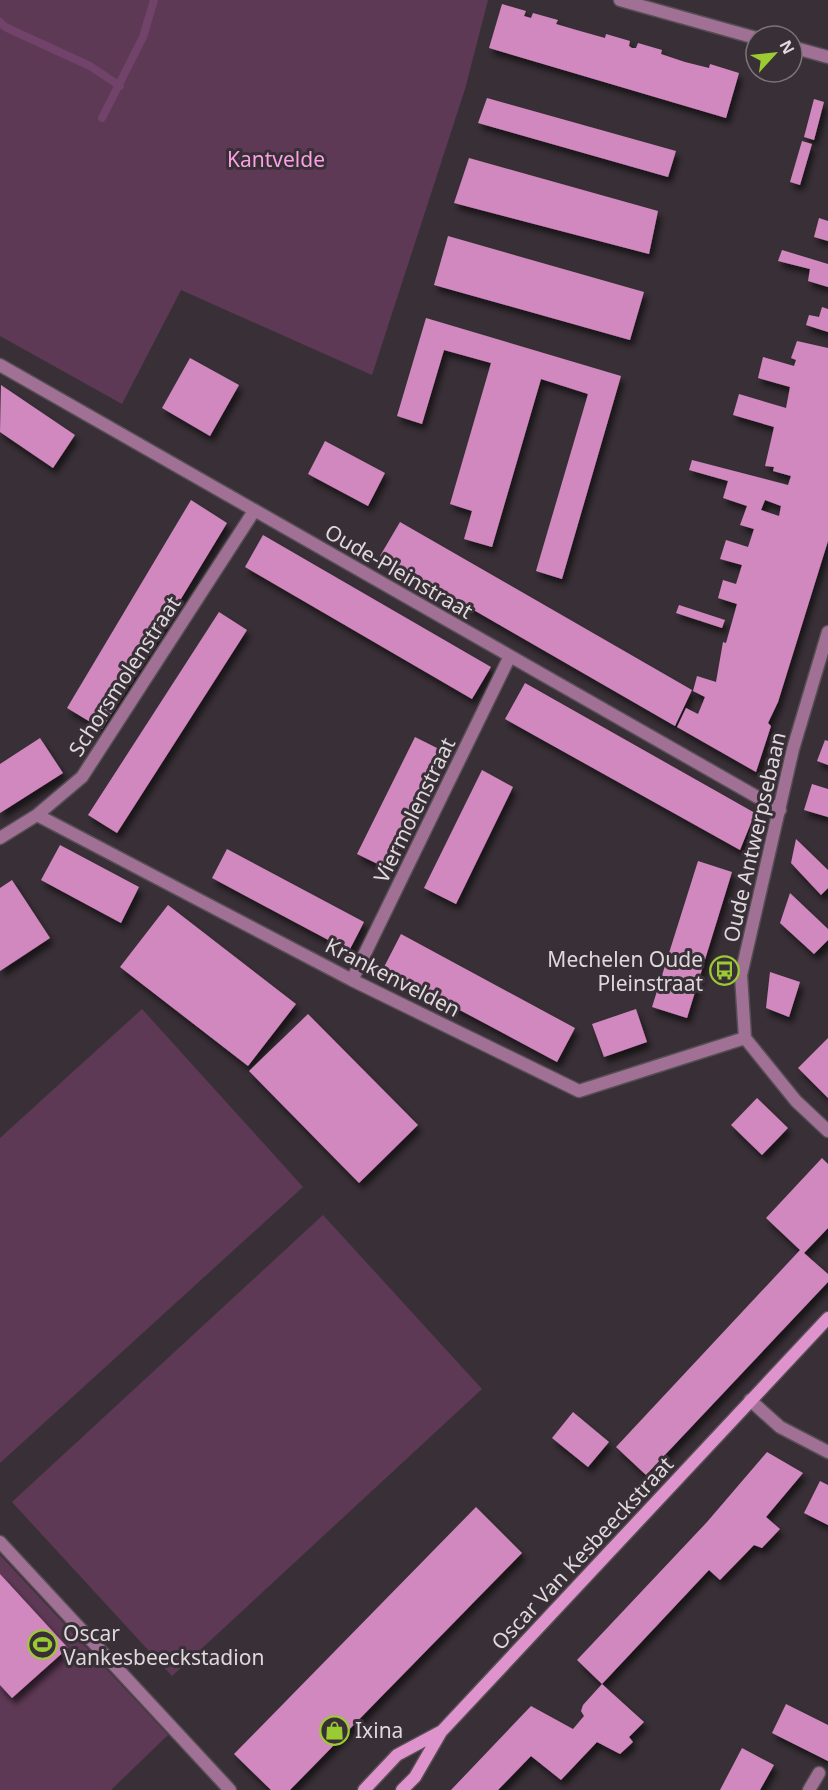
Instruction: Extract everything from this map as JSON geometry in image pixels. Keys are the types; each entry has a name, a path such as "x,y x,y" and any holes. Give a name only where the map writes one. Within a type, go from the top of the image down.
{"main road":[{"name":"Oscar Van Kesbeeckstraat","path":"402,1790 415,1777 441,1732 828,1318"},
{"name":"Oscar Van Kesbeeckstraat","path":"364,1790 397,1755 441,1732"}],"street":[{"path":"620,0 744,35"},
{"path":"804,50 828,57"},
{"name":"Oude-Pleinstraat","path":"0,365 780,810"},
{"name":"Schorsmolenstraat","path":"0,838 37,814 82,777 254,511"},
{"name":"Oude Antwerpsebaan","path":"745,1038 741,975 793,749 828,632"},
{"name":"Viermolenstraat","path":"352,980 510,656"},
{"name":"Krankenvelden","path":"37,814 352,980 579,1091 745,1038"},
{"path":"745,1038 796,1101 828,1131"},
{"path":"750,1400 780,1427 828,1452"},
{"path":"0,1542 230,1790"},
{"path":"809,1790 819,1773"}],"green space":[{"name":"Kantvelde","path":"0,0 488,0 465,89 372,375 181,290 122,404 0,336"},
{"path":"142,1009 303,1187 0,1463 0,1138"},
{"path":"323,1215 482,1389 172,1676 12,1502"},
{"name":"Oscar Vankesbeeckstadion","path":"0,1555 168,1735 111,1790 0,1790"}],"building":[{"path":"502,4 526,11 524,16 531,18 533,13 558,20 556,24 580,31 605,38 606,34 630,41 629,46 632,48 636,48 638,43 662,50 661,54 685,62 709,68 710,64 739,73 726,118 489,48"},
{"path":"487,98 676,151 668,177 478,123"},
{"path":"814,99 824,102 814,140 804,137"},
{"path":"802,141 812,144 800,185 790,182"},
{"path":"469,158 658,211 649,254 454,203"},
{"path":"819,218 828,221 828,241 814,237"},
{"path":"448,236 644,292 630,340 434,285"},
{"path":"782,250 828,264 828,287 808,281 810,269 778,261"},
{"path":"822,307 828,309 828,332 806,325 809,315 819,317"},
{"path":"426,318 621,376 562,579 536,571 588,394 541,379 492,547 464,539 472,511 450,504 491,363 444,350 422,424 397,416"},
{"path":"797,341 828,348 828,541 778,702 768,723 771,726 756,772 677,727 686,708 698,714 705,697 693,691 697,676 716,682 723,642 726,643 737,604 718,598 723,580 736,584 742,565 720,559 726,540 748,547 754,529 740,525 747,506 723,498 728,481 689,470 692,460 788,485 791,476 773,471 774,467 765,466 774,427 733,415 739,394 786,408 790,387 758,378 763,357 794,366 796,360 791,358","holes":["765,500 781,506 779,516 761,510"]},
{"path":"190,358 239,385 210,436 162,408"},
{"path":"1,385 75,435 53,468 0,432"},
{"path":"325,441 385,473 368,506 308,474"},
{"path":"191,500 227,523 102,729 67,708"},
{"path":"400,522 692,690 675,726 380,556"},
{"path":"263,535 491,667 472,699 245,567"},
{"path":"679,605 725,620 722,628 676,613"},
{"path":"219,612 247,630 117,833 88,815"},
{"path":"525,683 755,813 740,850 505,719"},
{"path":"415,737 445,752 388,869 357,854"},
{"path":"40,738 63,773 0,813 0,764"},
{"path":"825,740 828,741 828,765 817,761"},
{"path":"482,770 513,787 456,904 424,888"},
{"path":"812,784 828,789 828,817 804,810"},
{"path":"796,839 828,870 828,888 821,895 791,863"},
{"path":"60,845 139,887 121,923 41,880"},
{"path":"227,849 364,922 349,951 212,878"},
{"path":"698,861 732,872 687,1018 652,1007"},
{"path":"12,880 50,938 0,971 0,888"},
{"path":"790,893 828,929 828,940 814,954 780,923"},
{"path":"168,905 296,1004 248,1066 120,967"},
{"path":"401,934 575,1028 557,1062 383,969"},
{"path":"770,972 800,982 789,1017 766,1008"},
{"path":"636,1009 647,1042 604,1057 592,1024"},
{"path":"308,1014 418,1125 359,1183 249,1071"},
{"path":"828,1038 828,1098 798,1068"},
{"path":"757,1098 788,1128 762,1155 731,1125"},
{"path":"822,1158 828,1164 828,1228 804,1253 828,1274 828,1282 646,1475 616,1447 800,1250 766,1218"},
{"path":"573,1412 609,1442 588,1467 552,1438"},
{"path":"767,1452 803,1473 766,1517 780,1529 762,1548 754,1545 720,1580 709,1570 602,1684 577,1660 707,1522"},
{"path":"820,1481 828,1485 828,1525 804,1513"},
{"path":"476,1507 522,1553 290,1790 271,1790 234,1754"},
{"path":"0,1574 68,1648 12,1698 0,1685"},
{"path":"602,1684 644,1722 629,1737 633,1742 620,1754 597,1742 561,1780 531,1756 498,1790 451,1790 531,1706 573,1729 584,1716 581,1711 583,1705"},
{"path":"786,1704 828,1725 828,1761 772,1733"},
{"path":"742,1748 774,1765 760,1790 720,1790"}],"waterway":[{"path":"102,118 143,37 154,0"},
{"path":"0,22 5,27 90,66 120,86"}],"place":[{"name":"Mechelen Oude Pleinstraat","path":"724,971"},
{"name":"Oscar Vankesbeeckstadion","path":"42,1645"},
{"name":"Ixina","path":"334,1730"}]}
